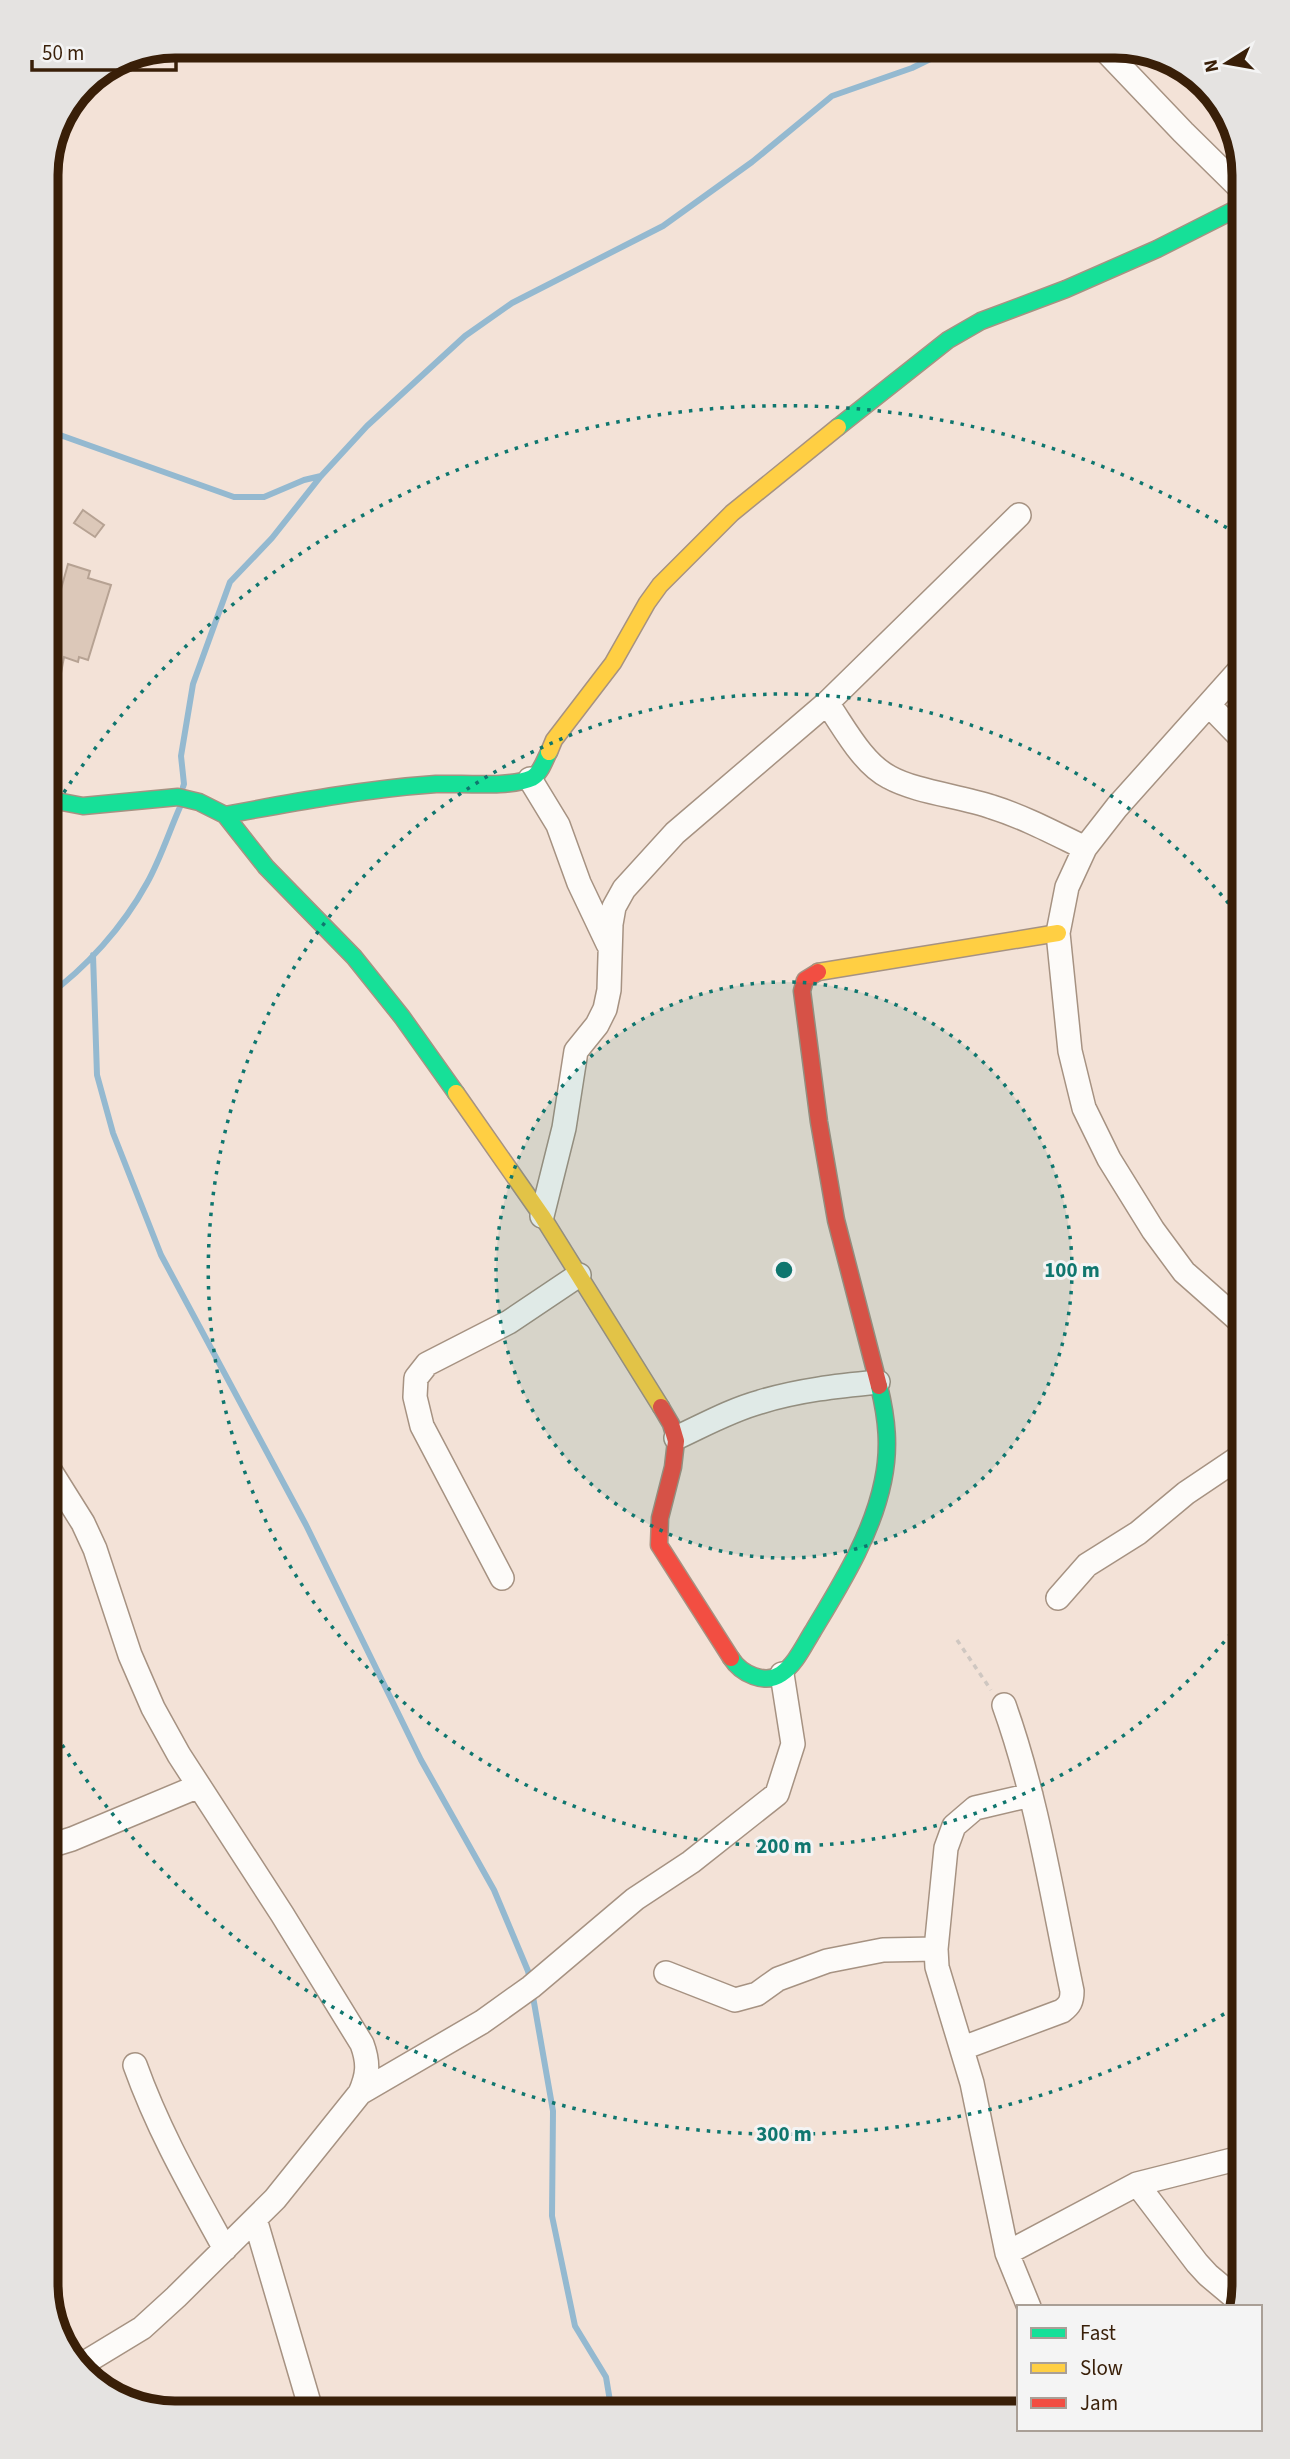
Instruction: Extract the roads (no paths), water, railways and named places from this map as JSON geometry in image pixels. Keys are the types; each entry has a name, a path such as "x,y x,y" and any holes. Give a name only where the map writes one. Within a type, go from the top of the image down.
{"street":[{"path":"1113,58 1232,180"},
{"path":"225,815 349,792 530,779 539,773 554,740 612,663 660,585 732,513 776,475 948,340 981,321 1066,289 1157,249 1232,211"},
{"path":"542,1216 564,1128 576,1051 597,1025 605,1009 609,990 609,947 614,907 624,889 674,833 827,703 1019,515"},
{"path":"1232,678 1117,807 1085,848 1067,887 1058,933 1070,1051 1084,1108 1109,1159 1153,1230 1184,1272 1232,1314"},
{"path":"827,703 863,754 888,777 1026,819 1085,848"},
{"path":"1209,705 1232,728"},
{"path":"530,779 558,825 579,883 609,947"},
{"path":"58,801 96,806 178,797 225,815 266,867 354,957 402,1017 542,1216 669,1419 676,1438 674,1458 659,1517 659,1545 735,1664 759,1680 782,1674 793,1663 833,1599 859,1549 876,1504 888,1457 878,1382 844,1254 821,1145 802,990 805,980 814,973 1058,933"},
{"path":"502,1578 422,1426 415,1397 416,1378 427,1364 509,1322 579,1275"},
{"path":"676,1438 730,1412 759,1402 814,1389 878,1382"},
{"path":"1058,1598 1087,1565 1138,1533 1186,1493 1232,1462"},
{"path":"58,1483 83,1523 95,1549 130,1655 153,1708 199,1786 362,2044 368,2061 366,2078 360,2092 282,2191 142,2328 87,2361"},
{"path":"360,2092 482,2022 531,1987 635,1899 691,1862 777,1794 793,1744 782,1674"},
{"path":"963,2048 1062,2011 1069,2006 1072,1999 1031,1795 1004,1705"},
{"path":"58,1843 199,1786"},
{"path":"1027,2305 1007,2253 972,2083 937,1967 936,1948 946,1848 954,1826 975,1808 1031,1795"},
{"path":"666,1973 735,2000 757,1994 778,1979 827,1961 883,1951 936,1948"},
{"path":"135,2065 149,2106 169,2148 225,2249"},
{"path":"1007,2253 1138,2184 1232,2162"},
{"path":"1138,2184 1197,2263 1231,2295"},
{"path":"255,2219 308,2401"}],"waterway":[{"path":"183,787 181,756 193,684 230,582 272,538 321,476 367,426 465,336 512,303 663,226 752,162 832,96 912,68 932,58"},
{"path":"58,434 234,497 264,497 304,480 321,476"},
{"path":"58,988 89,960 127,915 152,874 180,807"},
{"path":"93,955 97,1075 113,1133 161,1255 306,1525 421,1760 494,1890 530,1980"},
{"path":"532,1991 553,2111 552,2216 575,2326 606,2377 610,2401"}]}
